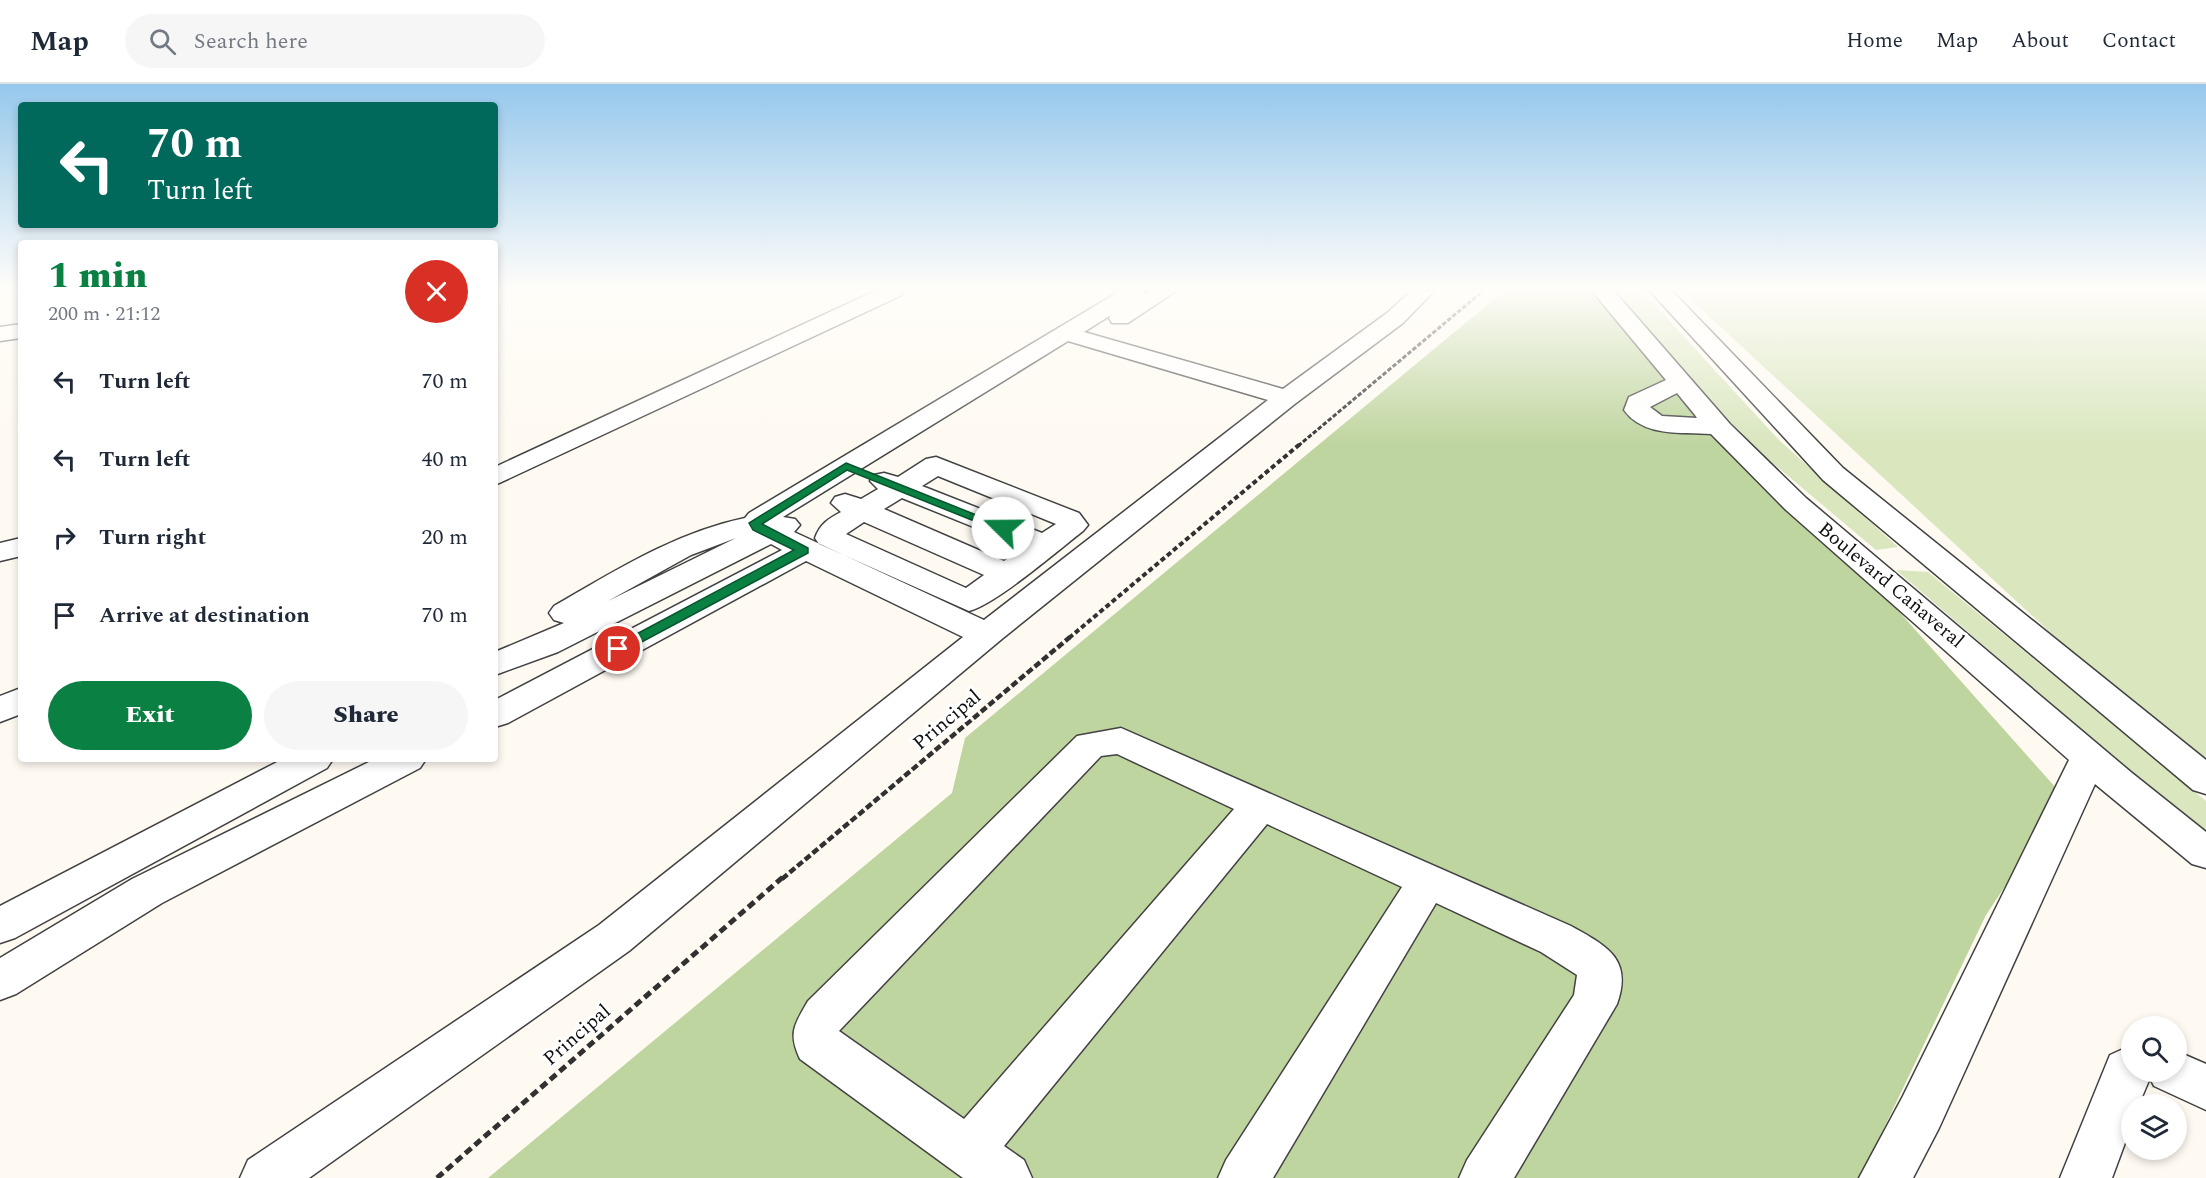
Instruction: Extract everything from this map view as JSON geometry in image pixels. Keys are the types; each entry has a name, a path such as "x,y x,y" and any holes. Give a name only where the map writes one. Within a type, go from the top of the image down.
{"street":[{"path":"498,476 783,342"},
{"path":"498,661 546,645 763,530 856,470 1065,342"},
{"path":"1096,342 1287,398"},
{"path":"266,1178 614,938 991,631 1287,398 1363,342"},
{"name":"Boulevard Cañaveral","path":"1647,342 1719,427 1779,488 2014,690 2088,759 2206,854"},
{"path":"1710,342 1811,454 2206,780"},
{"path":"1682,382 1638,402 1637,410 1655,423 1719,427"},
{"path":"940,465 1072,521 1071,527 976,597 964,600 830,538 833,529 898,487 933,466 940,465"},
{"path":"856,470 898,487"},
{"path":"821,492 1008,574"},
{"path":"763,530 971,629 991,631"},
{"path":"0,552 18,548"},
{"path":"498,712 804,550"},
{"path":"1877,572 1883,564 1897,558 1923,562 1951,571"},
{"path":"0,710 18,701"},
{"path":"1261,804 988,1164 817,1044 816,1030 824,1015 1090,745 1122,741 1261,804 1556,939 1592,960 1601,972 1602,987 1594,1004 1485,1178"},
{"path":"1885,1178 1921,1112 2088,759"},
{"path":"0,981 147,891 401,762"},
{"path":"0,926 298,768 310,808"},
{"path":"1245,1178 1428,881"},
{"path":"2187,1079 2206,1088"},
{"path":"2086,1178 2122,1082"}],"path":[{"name":"Principal","path":"437,1178 743,912 1422,342"}],"green space":[{"path":"1442,342 1642,342 1750,444 2064,797 1986,915 1860,1178 488,1178 952,793 965,738"},
{"path":"1660,342 1689,342 1779,440 1898,547 1876,550 1750,444"},
{"path":"1737,342 2206,342 2206,777"},
{"path":"1896,570 1928,572 2206,801 2206,836"}],"route":[{"path":"618,649 804,550 757,527 756,521 846,466 1003,528"}]}
